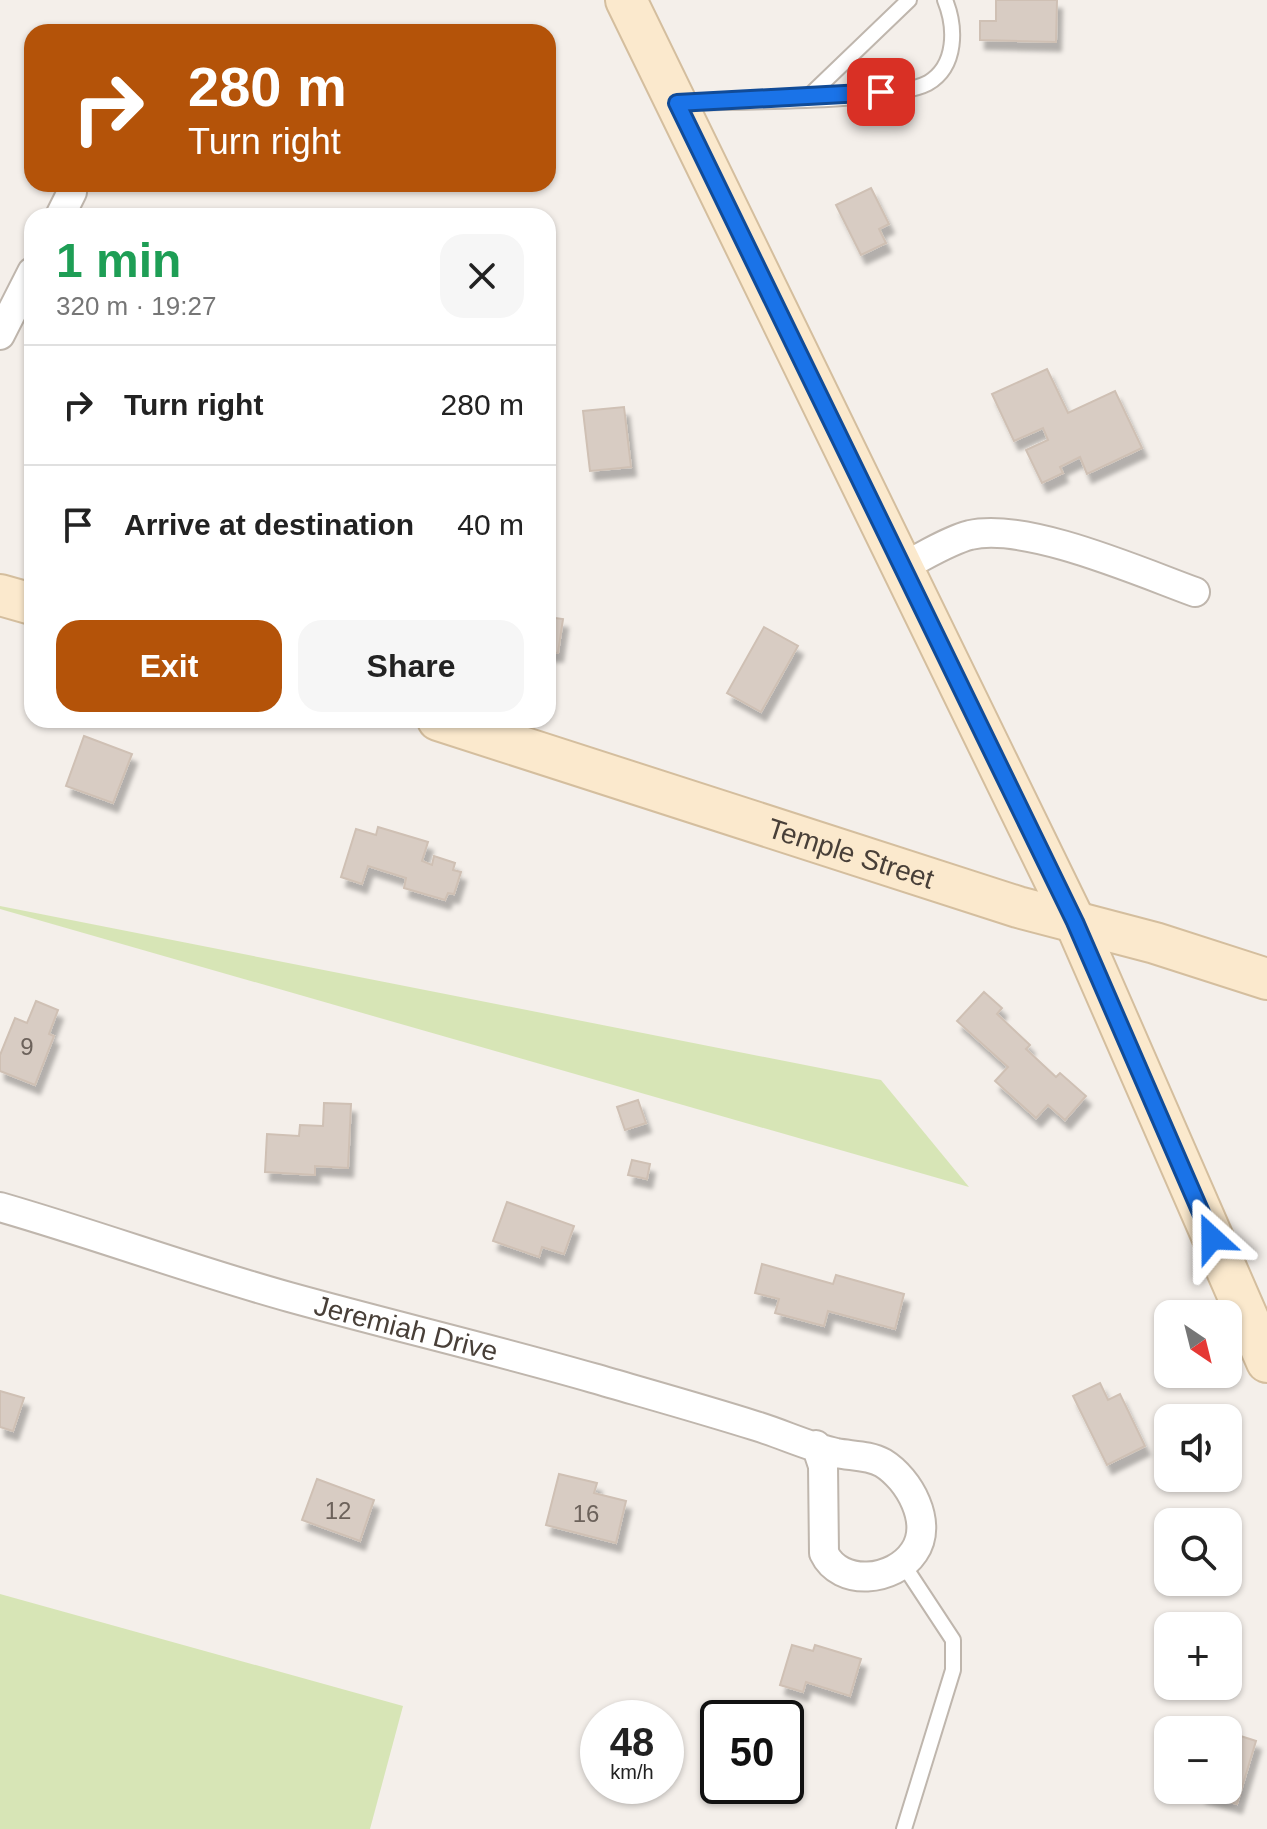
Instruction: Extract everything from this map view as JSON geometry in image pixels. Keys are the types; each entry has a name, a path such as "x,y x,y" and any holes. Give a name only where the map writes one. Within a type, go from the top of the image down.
{"main road":[{"path":"626,0 1075,922 1267,1362"},
{"path":"0,595 24,602"},
{"name":"Temple Street","path":"463,728 1018,907 1267,979"}],"street":[{"path":"0,335 24,288"},
{"path":"902,567 970,535 1024,537 1081,550 1195,592"},
{"name":"Jeremiah Drive","path":"0,1207 287,1296 496,1350 881,1462 908,1487 916,1502 920,1536 915,1551 903,1564"},
{"path":"816,1445 823,1466 824,1553 830,1565 840,1572 867,1578 903,1564"}],"lane":[{"path":"808,97 909,0"},
{"path":"677,103 908,90 928,82 950,59 952,26 945,0"},
{"path":"903,1564 953,1640 953,1670 904,1829"}],"green space":[{"path":"0,906 881,1080 969,1187 0,909"},
{"path":"0,1594 403,1706 370,1829 0,1829"}],"building":[{"path":"996,0 1057,0 1056,42 980,40 980,21 996,21"},
{"path":"871,188 889,224 879,229 886,243 861,255 836,205"},
{"path":"1047,369 1068,413 1115,391 1142,448 1087,474 1080,457 1060,467 1063,473 1042,483 1026,450 1048,440 1043,428 1014,441 992,394"},
{"path":"624,407 631,467 590,471 583,411"},
{"path":"556,618 563,619 556,653"},
{"path":"764,627 798,646 761,712 727,693"},
{"path":"84,736 132,754 113,803 66,786"},
{"path":"378,827 428,842 422,861 432,865 434,856 455,863 453,870 461,872 454,894 448,893 445,900 404,888 406,878 368,866 362,884 341,877 356,829 376,835"},
{"path":"984,992 1002,1008 997,1014 1030,1045 1026,1049 1056,1077 1060,1073 1086,1096 1065,1120 1048,1105 1036,1118 995,1081 1008,1067 957,1021"},
{"path":"36,1001 58,1010 49,1034 54,1036 35,1085 0,1071 0,1055 15,1018 27,1023"},
{"path":"638,1100 646,1123 625,1130 617,1107"},
{"path":"324,1103 351,1104 348,1168 315,1166 315,1175 265,1172 267,1134 299,1136 300,1125 323,1126"},
{"path":"632,1160 650,1164 647,1179 628,1175"},
{"path":"507,1202 574,1226 564,1254 542,1247 539,1257 493,1241"},
{"path":"762,1264 833,1284 836,1275 904,1294 895,1329 828,1311 824,1326 775,1313 779,1299 755,1293"},
{"path":"1100,1383 1108,1400 1120,1394 1145,1446 1107,1465 1073,1396"},
{"path":"0,1391 24,1398 13,1431 0,1427"},
{"path":"559,1474 597,1483 594,1493 626,1501 616,1543 546,1525"},
{"path":"317,1479 374,1500 360,1541 302,1520"},
{"path":"792,1645 813,1651 815,1645 861,1659 850,1696 806,1682 803,1692 780,1685"},
{"path":"1242,1736 1256,1741 1242,1787"}],"route":[{"path":"881,92 677,103 1075,922 1212,1238"}]}
